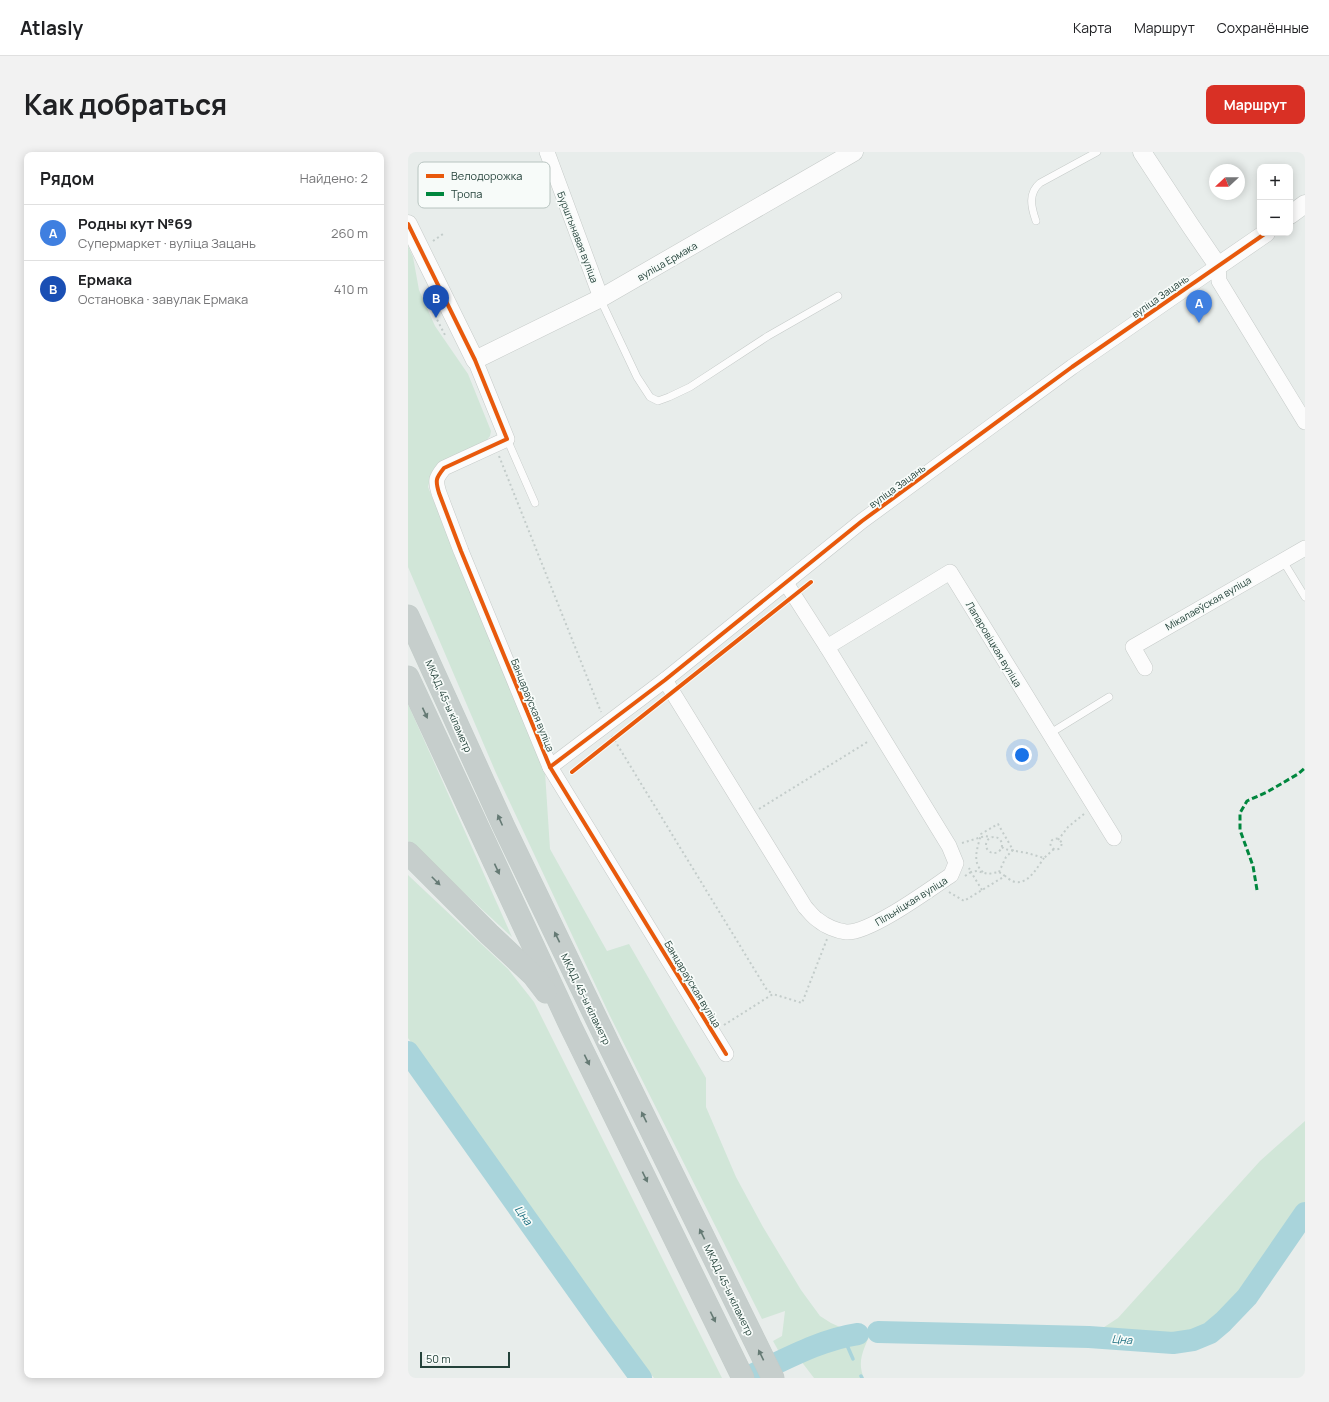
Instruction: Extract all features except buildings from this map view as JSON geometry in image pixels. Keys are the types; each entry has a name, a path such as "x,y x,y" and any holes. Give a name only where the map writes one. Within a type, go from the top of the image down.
{"highway":[{"name":"МКАД, 45-ы кіламетр","path":"408,616 504,827 606,1040 773,1378"},
{"path":"408,677 570,1025 743,1378"},
{"path":"408,853 489,934 533,975 570,1025"}],"street":[{"name":"Бурштынавая вуліца","path":"547,152 601,298"},
{"name":"вуліца Ермака","path":"475,360 601,298 854,152"},
{"path":"1142,152 1218,266 1219,281 1305,422"},
{"path":"1293,213 1305,204"},
{"path":"408,224 475,360 507,438"},
{"name":"вуліца Зацань","path":"550,768 604,722 665,680 862,521 1072,367 1262,236"},
{"name":"Банцараўская вуліца","path":"507,438 444,468 437,477 436,483 461,551 550,768 726,1054"},
{"name":"Мікалаеўская вуліца","path":"1145,668 1133,647 1305,548"},
{"name":"Лапаровіцкая вуліца","path":"827,647 950,572 1114,838"},
{"name":"Пільніцкая вуліца","path":"665,680 805,907 818,920 831,928 847,932 861,930 875,924 951,875 956,863 949,846 786,583"}],"lane":[{"path":"1036,221 1031,199 1034,188 1040,183 1097,152"},
{"path":"601,298 637,377 650,397 658,401 690,387 768,336 838,296"},
{"path":"507,438 535,503"},
{"path":"1283,561 1305,597"},
{"path":"1049,734 1109,697"}],"path":[{"path":"432,242 443,234"},
{"path":"426,298 442,330"},
{"path":"500,452 498,453 604,722 767,990 773,994 802,1004 831,928"},
{"path":"608,744 619,734"},
{"path":"749,815 880,734"},
{"path":"1054,849 1051,847 1051,842 1055,839 1058,840 1068,827 1094,806"},
{"path":"983,872 978,866 976,860 977,847 981,834 998,824 1013,850"},
{"path":"949,846 985,836 999,839 1002,847"},
{"path":"991,838 985,844 988,852 994,854 1002,847"},
{"path":"965,876 971,872 983,872 988,874 999,872 1015,882 1023,882 1029,878 1044,858 1054,849 1058,849 1061,842 1058,840"},
{"path":"1002,847 1004,849 1044,858"},
{"path":"999,872 1006,857 1013,850"},
{"path":"968,867 982,890"},
{"path":"942,882 948,891 964,901 1005,876"},
{"path":"718,1026 723,1025 773,994"}],"green space":[{"path":"408,246 413,257 419,290 435,326 468,374 491,431 490,436 486,441 443,462 432,472 428,487 545,772 550,849 607,951 629,944 706,1078 706,1107 736,1177 763,1227 801,1290 820,1316 831,1323 842,1328 871,1332 861,1360 864,1378 814,1378 801,1361 783,1359 773,1341 782,1336 785,1311 762,1319 610,1016 496,773 408,567"},
{"path":"408,704 512,937 408,841"},
{"path":"408,875 508,969 534,1002 722,1378 654,1378 609,1318 408,1038"},
{"path":"1305,1121 1305,1220 1247,1297 1223,1322 1210,1333 1193,1340 1173,1343 1089,1337 1118,1318 1260,1161"}],"waterway":[{"name":"Цна","path":"408,1052 641,1378"},
{"name":"Цна","path":"878,1332 1089,1337 1173,1343 1193,1340 1210,1333 1247,1297 1305,1213"},
{"name":"Цна","path":"745,1378 814,1346 858,1334"},
{"path":"843,1336 853,1359"}],"marked path":[{"path":"1257,890 1253,866 1240,830 1240,813 1247,801 1267,792 1298,774 1305,768"}],"cycle path":[{"path":"408,224 475,360 507,439 444,468 438,477 437,485 439,493 461,551 550,767 726,1054"},
{"path":"550,767 665,680 862,521 1072,367 1262,236"},
{"path":"572,772 811,582"}],"place":[{"name":"Ермака","path":"436,318"},
{"name":"Родны кут №69","path":"1199,323"}]}
